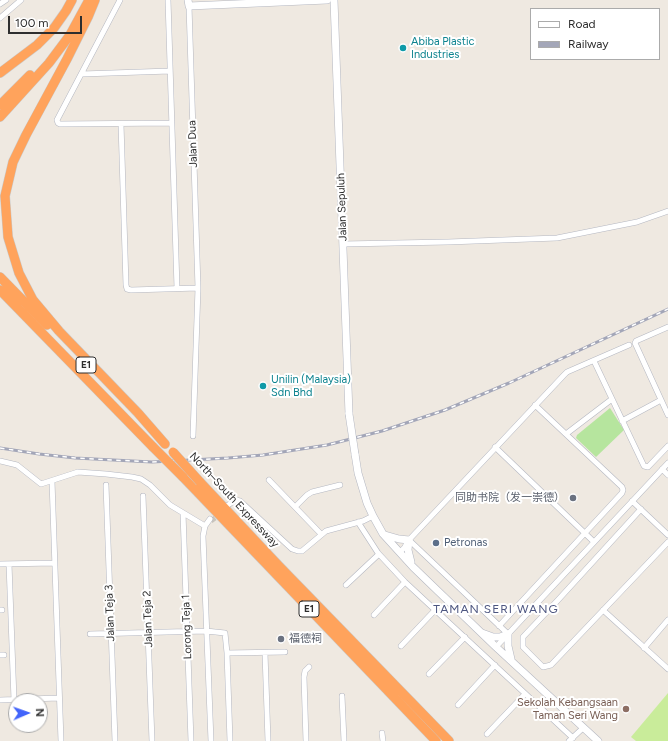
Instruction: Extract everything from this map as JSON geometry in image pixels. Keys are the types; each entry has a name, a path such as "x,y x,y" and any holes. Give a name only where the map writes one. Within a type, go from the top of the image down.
{"highway":[{"path":"0,73 37,44 54,28 72,0"},
{"path":"0,105 53,50 83,0"},
{"path":"0,117 53,57 70,35 89,0"},
{"path":"95,0 67,59 26,134 14,162 5,196 8,237 19,273 33,300 59,331 138,413 165,444"},
{"name":"North–South Expressway","path":"0,277 173,452 279,566 449,741"},
{"name":"North–South Expressway","path":"0,290 183,477 436,741"}],"main road":[{"path":"188,3 327,0"},
{"name":"Jalan Sepuluh","path":"334,0 350,414 355,454 362,489 373,516 383,534 413,567 481,633 598,741"},
{"path":"383,534 399,540 408,541 409,556 413,567"},
{"path":"481,633 493,637 508,634 508,646 512,662"}],"street":[{"path":"0,4 6,0"},
{"path":"13,0 16,5"},
{"path":"0,18 21,0"},
{"path":"120,0 57,120 58,123 172,124"},
{"path":"168,0 177,288"},
{"name":"Jalan Dua","path":"188,3 198,288 194,436"},
{"path":"82,74 170,70"},
{"path":"121,124 127,289 198,288"},
{"path":"344,244 557,238 637,222 668,210"},
{"path":"668,326 635,342 668,415"},
{"path":"398,550 402,544 408,541 567,372 629,345"},
{"path":"594,361 644,466 648,467 668,446"},
{"path":"566,434 612,399"},
{"path":"622,421 661,400"},
{"path":"499,626 622,493 623,490 622,487 535,405"},
{"path":"495,447 594,542"},
{"path":"0,461 17,465 41,484 78,472 141,479 170,505 183,513 208,522 203,536 211,741"},
{"path":"496,647 668,463"},
{"path":"662,470 668,475"},
{"path":"269,480 321,534"},
{"path":"52,481 61,741"},
{"name":"Jalan Teja 3","path":"106,485 115,741"},
{"path":"296,507 307,495 312,492 340,485"},
{"name":"Jalan Teja 2","path":"143,496 152,741"},
{"path":"230,505 237,500 242,503 295,551 302,551 321,534 332,529 373,516"},
{"path":"632,501 668,535"},
{"path":"641,509 523,637 523,647 543,667 552,665 668,542"},
{"name":"Lorong Teja 1","path":"183,513 191,741"},
{"path":"358,522 379,554 405,582 495,665 571,739 583,728"},
{"path":"408,541 508,634"},
{"path":"346,585 379,554"},
{"path":"0,564 54,562"},
{"path":"9,564 14,693"},
{"path":"374,615 405,582"},
{"path":"401,646 435,610"},
{"path":"603,610 668,669"},
{"path":"644,648 668,620"},
{"path":"90,634 187,631 225,633 230,741"},
{"path":"429,674 465,637"},
{"path":"266,652 268,741"},
{"path":"227,653 285,652"},
{"path":"458,705 495,665"},
{"path":"306,741 304,677 305,671 309,667"},
{"path":"487,734 525,694"},
{"path":"342,696 344,741"},
{"path":"48,698 59,698"},
{"path":"382,733 383,741"}],"green space":[{"path":"610,408 624,430 596,457 576,438 577,435"},
{"path":"668,693 668,741 636,741 631,737"}],"tunnel":[{"path":"211,521 230,507"}],"railway":[{"path":"0,448 75,458 152,462 263,455 327,445 382,431 445,410 509,383 668,309"}],"place":[{"name":"Abiba Plastic Industries","path":"403,48"},
{"name":"Unilin (Malaysia) Sdn Bhd","path":"263,386"},
{"name":"同助书院（发一崇德）","path":"573,498"},
{"name":"Petronas","path":"436,543"},
{"name":"福德祠","path":"281,639"},
{"name":"Sekolah Kebangsaan Taman Seri Wang","path":"626,709"}],"district":[{"name":"TAMAN SERI WANG","path":"496,609"}]}
